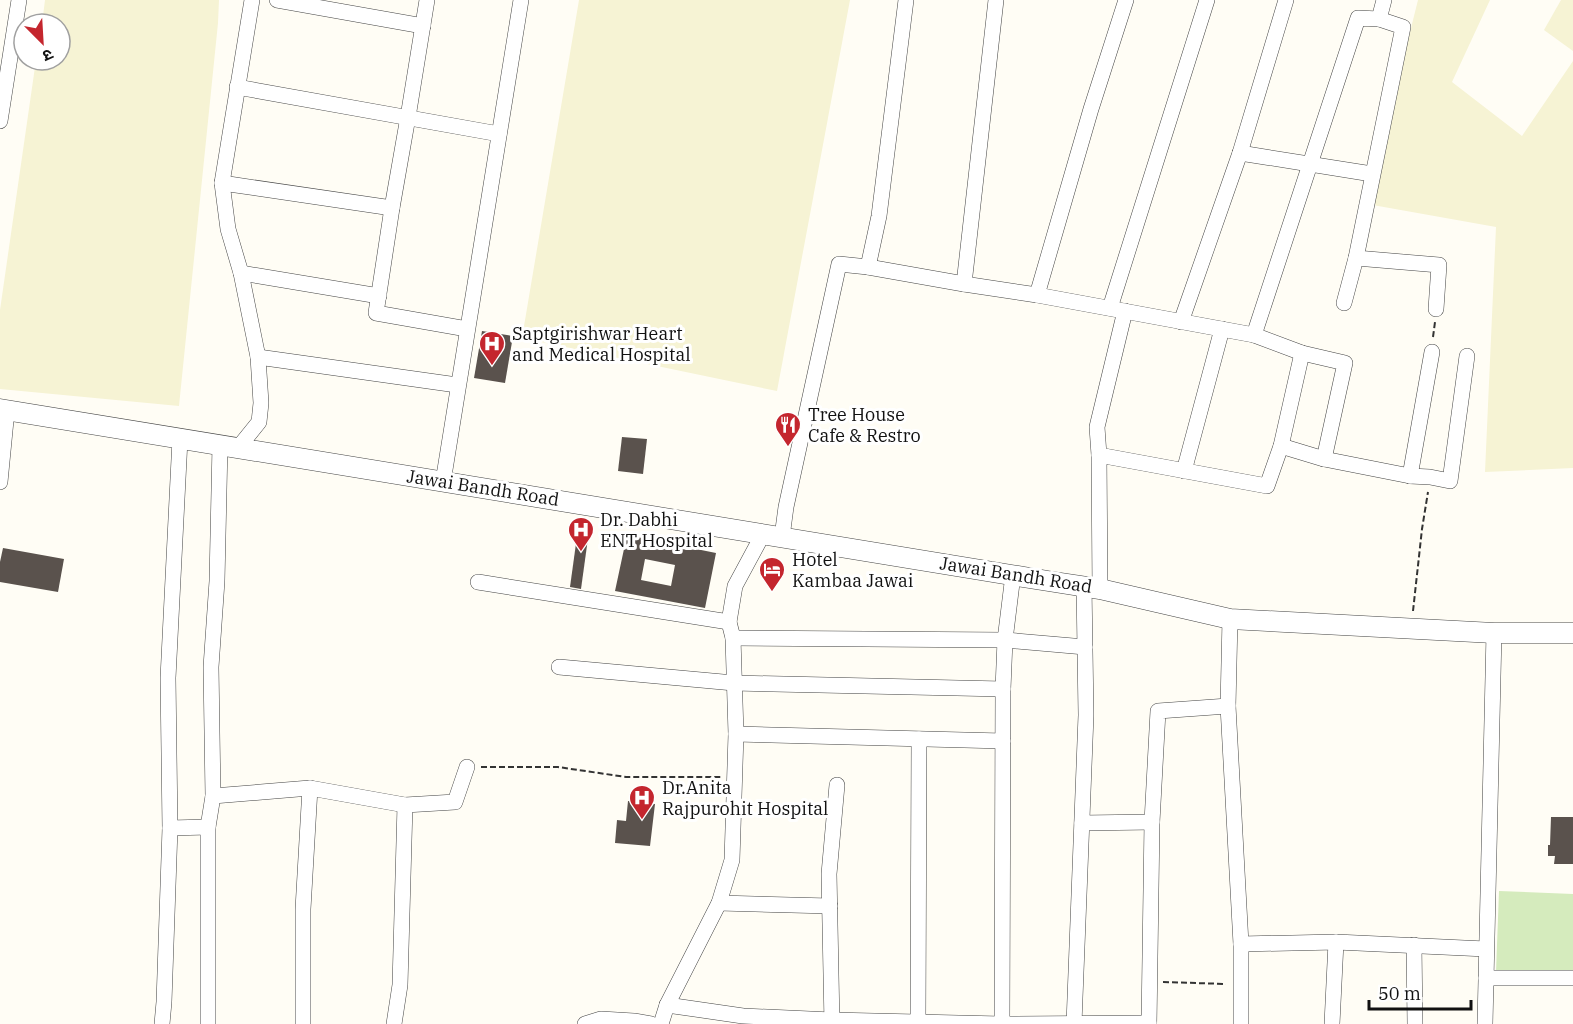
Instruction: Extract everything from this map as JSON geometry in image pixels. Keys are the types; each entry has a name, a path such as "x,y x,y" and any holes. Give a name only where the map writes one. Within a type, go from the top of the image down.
{"street":[{"path":"0,121 19,0"},
{"path":"208,1024 208,827 213,796 211,668 217,581 229,447 259,422 261,403 258,357 241,273 228,229 222,183 252,0"},
{"path":"277,0 334,5 423,26"},
{"path":"427,0 376,313 467,329"},
{"path":"442,482 521,0"},
{"path":"868,267 879,216 906,0"},
{"path":"964,284 996,0"},
{"path":"1037,295 1091,109 1126,0"},
{"path":"1074,1023 1086,715 1085,647 1092,587 1098,454 1097,427 1117,310 1207,0"},
{"path":"1181,322 1240,153 1286,0"},
{"path":"1379,19 1384,0"},
{"path":"1254,335 1359,18 1379,19 1403,27 1356,258 1344,303"},
{"path":"237,87 499,134"},
{"path":"1240,153 1372,174"},
{"path":"222,183 392,208"},
{"path":"1356,258 1439,265 1436,309"},
{"path":"661,1024 667,1005 719,903 732,860 736,734 733,638 729,622 735,586 772,536 786,507 840,264 1037,295 1254,335 1302,353 1345,363 1324,459"},
{"path":"241,273 379,296"},
{"path":"1184,471 1222,329"},
{"path":"1410,476 1432,352"},
{"path":"1098,454 1267,486 1281,446 1302,353"},
{"path":"1281,446 1364,468 1450,481 1467,356"},
{"path":"258,357 457,385"},
{"path":"0,482 3,410"},
{"name":"Jawai Bandh Road","path":"3,410 1013,576 1092,587 1230,620 1494,633 1573,633"},
{"path":"162,1024 170,828 168,678 180,439"},
{"path":"1003,1024 1003,690 1005,640 1013,576"},
{"path":"478,582 729,622"},
{"path":"1230,620 1228,706 1241,944 1241,1024"},
{"path":"1485,1024 1494,633"},
{"path":"733,638 1005,640 1085,647"},
{"path":"559,667 734,683 1003,690"},
{"path":"667,1005 743,1020 1149,1024 1152,822 1158,711 1228,706"},
{"path":"736,734 1004,741"},
{"path":"918,1023 919,739"},
{"path":"213,796 310,788 405,805 455,802 467,767"},
{"path":"832,1022 829,874 837,785"},
{"path":"303,1024 303,909 310,788"},
{"path":"394,1024 400,985 405,805"},
{"path":"1082,824 1152,822"},
{"path":"170,828 208,827"},
{"path":"719,903 830,906"},
{"path":"1241,944 1336,942 1486,949"},
{"path":"1332,1024 1336,942"},
{"path":"1414,945 1415,1024 1427,1024"},
{"path":"1486,978 1573,978"},
{"path":"585,1024 601,1019 651,1024"}],"path":[{"path":"1432,352 1436,309"},
{"path":"1413,629 1415,588 1430,477"},
{"path":"467,767 558,767 626,777 735,777"},
{"path":"1150,981 1241,985"}],"shaded area":[{"path":"45,0 219,0 179,406 0,389 0,310 34,72 72,72 72,12 44,12"},
{"path":"579,0 850,0 777,391 522,338"},
{"path":"1418,0 1490,0 1452,82 1522,136 1573,61 1573,468 1485,472 1496,227 1367,204"},
{"path":"1561,0 1573,0 1573,51 1544,30"}],"green space":[{"path":"1499,891 1573,894 1573,972 1496,972"}],"building":[{"path":"482,331 513,336 505,383 474,378"},
{"path":"622,437 647,439 643,474 618,471"},
{"path":"578,529 589,531 581,589 570,587"},
{"path":"627,535 716,553 705,608 615,591","holes":["645,559 675,565 671,586 641,580"]},
{"path":"3,548 64,559 58,592 0,582"},
{"path":"628,801 655,804 650,846 615,843 617,820 626,821"},
{"path":"1551,817 1573,817 1573,864 1554,864 1555,856 1548,856"}],"place":[{"name":"Saptgirishwar Heart and Medical Hospital","path":"492,367"},
{"name":"Tree House Cafe & Restro","path":"788,448"},
{"name":"Dr. Dabhi ENT Hospital","path":"581,553"},
{"name":"Hotel Kambaa Jawai","path":"772,593"},
{"name":"Dr.Anita Rajpurohit Hospital","path":"642,821"}]}
